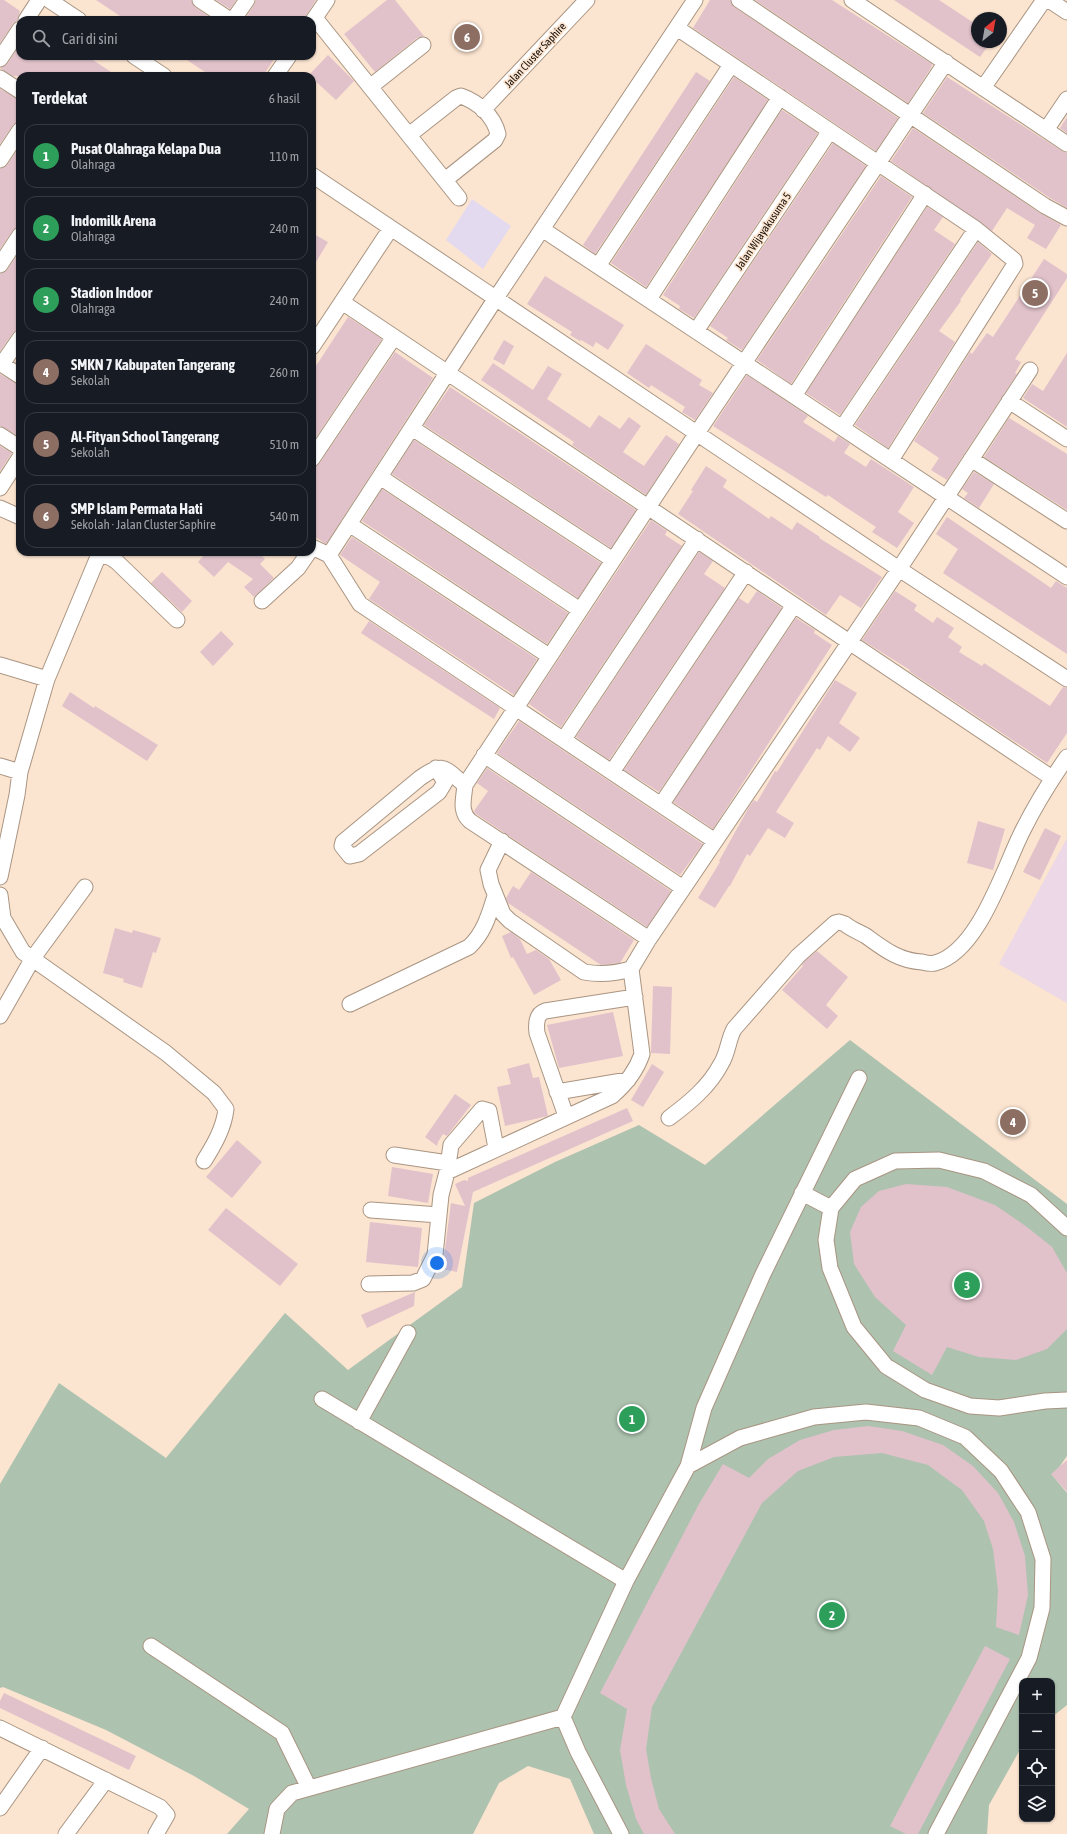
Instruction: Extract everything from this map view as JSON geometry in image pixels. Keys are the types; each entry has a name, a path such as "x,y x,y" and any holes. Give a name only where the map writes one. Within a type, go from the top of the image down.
{"street":[{"path":"29,16 39,0"},
{"path":"49,0 73,16"},
{"path":"200,0 224,16"},
{"path":"237,16 247,0"},
{"path":"316,16 327,0"},
{"name":"Jalan Cluster Saphire","path":"483,110 587,0"},
{"path":"329,555 496,298 695,0"},
{"path":"739,0 1045,206 1067,218"},
{"path":"852,0 1067,144"},
{"path":"983,88 1044,0"},
{"path":"1049,0 1067,11"},
{"path":"316,24 370,87 459,198"},
{"path":"677,28 925,194 976,229 1012,257 1015,264 891,460"},
{"path":"0,59 16,35"},
{"path":"370,87 423,45"},
{"path":"140,60 158,72"},
{"path":"278,72 285,60"},
{"path":"649,939 464,816 463,809 465,785 648,506 946,62"},
{"path":"598,266 731,64"},
{"path":"0,78 16,88"},
{"path":"409,135 456,98 461,96 471,100 483,110 496,129 498,134 495,140 444,180"},
{"path":"649,299 780,97"},
{"path":"1046,130 1067,99"},
{"name":"Jalan Wijayakusuma 5","path":"696,331 830,131"},
{"path":"0,160 16,136"},
{"path":"316,178 1067,679"},
{"path":"794,396 925,194"},
{"path":"316,338 342,302 391,228"},
{"path":"542,229 1067,577"},
{"path":"842,428 976,229"},
{"path":"0,265 16,241"},
{"path":"342,302 1052,778"},
{"path":"316,453 394,337"},
{"path":"16,343 1,364 16,373"},
{"path":"394,1155 448,1168 612,1096 624,1086 638,1067 642,1054 631,969 649,939 972,459 1030,370"},
{"path":"1009,401 1067,439"},
{"path":"412,428 613,560"},
{"path":"0,434 16,445"},
{"path":"972,459 1067,521"},
{"path":"0,488 16,463"},
{"path":"380,477 580,610"},
{"path":"0,508 16,515"},
{"path":"349,524 549,656"},
{"path":"564,739 697,539"},
{"path":"316,549 329,555 360,604 715,841"},
{"path":"0,877 17,795 20,772 47,679 97,556"},
{"path":"107,556 117,562 177,620"},
{"path":"262,600 298,568 306,556"},
{"path":"612,772 746,572"},
{"path":"661,805 794,605"},
{"path":"0,666 47,679"},
{"path":"484,756 683,888"},
{"path":"669,1118 693,1100 721,1065 726,1055 730,1036 734,1029 798,956 835,923 839,922 845,924 891,954 909,962 934,963 947,957 962,946 977,925 995,892 1023,830 1052,778 1067,757"},
{"path":"0,766 20,772"},
{"path":"436,768 445,782 444,786 439,792 359,854 350,856 346,852 342,846 344,842 420,778 436,768 442,768 449,772 465,785"},
{"path":"389,804 402,821"},
{"path":"502,841 488,870 495,896 503,914 510,921 584,972 609,974 631,969"},
{"path":"0,1016 33,958 85,887"},
{"path":"0,895 3,918 23,952 166,1053 214,1093 226,1109 225,1117 220,1132 204,1161"},
{"path":"350,1004 469,947 478,939 484,929 495,896"},
{"path":"566,1116 537,1033 536,1024 541,1012 635,997"},
{"path":"621,1834 578,1752 563,1717 626,1581 688,1466 704,1408 763,1274 859,1078"},
{"path":"557,1092 628,1080"},
{"path":"369,1284 414,1283 423,1279 435,1255 441,1195 448,1168 451,1145 482,1109 489,1111 496,1148"},
{"path":"1067,1228 1031,1196 984,1171 939,1160 895,1161 855,1179 831,1208 826,1240 830,1268 854,1327 886,1366 925,1390 970,1406 999,1408 1045,1401 1067,1400"},
{"path":"802,1193 831,1208"},
{"path":"371,1210 439,1215"},
{"path":"359,1422 408,1333"},
{"path":"322,1399 626,1581"},
{"path":"688,1466 740,1438 814,1418 866,1412 919,1418 958,1435 964,1438 1001,1471 1028,1512 1043,1559 1042,1608 1029,1658 936,1834"},
{"path":"151,1646 282,1733 309,1788"},
{"path":"272,1834 277,1809 292,1793 563,1717"},
{"path":"0,1728 160,1807 166,1815 156,1834"},
{"path":"0,1808 42,1748"},
{"path":"66,1834 106,1780"}],"shaded area":[{"path":"472,199 511,226 483,269 446,240"},
{"path":"1067,838 1067,1003 999,964"}],"green space":[{"path":"850,1040 1067,1204 1067,1456 1053,1476 1067,1493 1067,1705 1055,1715 1055,1678 1019,1678 1019,1751 989,1805 987,1834 594,1834 570,1779 528,1766 499,1783 473,1834 227,1834 249,1809 194,1776 106,1730 3,1687 0,1688 0,1484 59,1383 166,1458 285,1313 348,1370 462,1287 474,1203 555,1162 639,1125 705,1165"}],"building":[{"path":"0,0 4,0 20,11 18,16 16,16 16,22 0,43"},
{"path":"96,0 191,0 195,7 208,16 120,16"},
{"path":"216,0 236,0 230,9"},
{"path":"256,0 316,0 306,16 247,16"},
{"path":"387,0 395,0 424,36 417,38 375,72 344,34"},
{"path":"710,0 730,0 734,7 898,118 876,151 693,28"},
{"path":"755,0 832,0 932,64 931,68 908,103"},
{"path":"894,0 939,0 971,21 971,48 987,48 980,57"},
{"path":"16,51 16,60 93,60 111,72 16,72 16,76 13,76 0,68 7,64"},
{"path":"328,55 354,81 336,100 316,82 316,72 312,72"},
{"path":"187,60 273,60 266,72 205,72"},
{"path":"696,72 710,81 595,254 583,245"},
{"path":"734,77 768,100 646,287 611,263"},
{"path":"947,77 1067,153 1067,208 923,113"},
{"path":"0,89 16,98 16,123 13,125 0,144"},
{"path":"782,110 818,133 694,318 679,309 680,306 663,295"},
{"path":"1067,117 1067,133 1060,128"},
{"path":"913,128 1040,213 1061,225 1046,249 1027,238 1035,225 1007,208 992,231 891,161"},
{"path":"833,143 866,166 742,350 726,340 728,338 710,326"},
{"path":"16,152 16,228 13,230 0,249 0,169 7,165"},
{"path":"881,176 912,197 791,384 757,360"},
{"path":"927,207 943,217 934,230 955,244 840,415 806,393"},
{"path":"316,235 328,242 316,262"},
{"path":"978,242 992,254 939,331 955,342 888,448 855,425"},
{"path":"16,257 16,331 13,333 0,351 0,274 7,270"},
{"path":"1044,259 1067,274 1067,278 1015,359 1021,362 1015,373 1017,374 947,480 931,470 939,458 914,441 970,352 972,354 987,333 993,337"},
{"path":"545,276 624,325 608,350 596,342 593,347 581,340 580,341 570,335 572,332 527,304"},
{"path":"348,317 382,339 316,437 316,366"},
{"path":"504,340 514,346 504,365 493,359"},
{"path":"646,344 702,380 699,385 713,393 695,420 682,412 685,407 651,385 649,388 627,373"},
{"path":"395,352 433,378 326,544 316,538 316,466 319,464"},
{"path":"1067,353 1067,427 1023,398 1032,384 1043,391"},
{"path":"493,363 533,390 548,366 562,374 547,399 590,428 599,415 620,429 629,417 641,426 623,452 644,466 666,435 679,444 646,495 572,445 574,442 481,380"},
{"path":"0,374 16,383 16,435 0,426"},
{"path":"747,375 808,416 803,422 834,442 838,436 850,444 844,453 866,467 871,459 914,487 898,512 914,523 897,548 872,532 876,527 828,495 826,497 713,426"},
{"path":"450,387 636,510 611,548 424,425"},
{"path":"1009,418 1067,454 1067,510 984,457"},
{"path":"414,440 601,563 578,598 392,474"},
{"path":"0,446 12,453 0,471"},
{"path":"706,466 727,480 723,487 769,519 771,516 792,530 797,522 820,537 819,538 882,577 861,608 840,595 826,615 678,514 693,491 691,490"},
{"path":"974,472 994,484 979,508 964,498 968,493 962,489"},
{"path":"382,489 568,613 547,644 362,521"},
{"path":"947,517 1051,588 1056,581 1067,588 1067,654 943,573 958,549 936,534"},
{"path":"651,520 667,531 665,535 682,546 561,727 529,704"},
{"path":"352,537 537,659 514,695 369,599 380,582 340,555"},
{"path":"699,552 713,561 704,574 725,588 609,760 576,737"},
{"path":"203,556 262,556 265,559 260,564 274,578 254,597 244,587 253,579 228,562 214,577 198,562"},
{"path":"162,572 192,601 182,612 151,583"},
{"path":"757,591 782,608 659,792 624,770 739,598 748,604"},
{"path":"895,591 917,605 914,610 933,623 937,617 954,628 948,637 962,647 959,652 982,666 984,663 1050,706 1063,687 1067,688 1067,733 1047,763 909,671 910,670 862,640"},
{"path":"796,618 815,630 814,633 832,645 713,829 673,802"},
{"path":"369,621 500,708 494,719 361,633"},
{"path":"221,631 234,644 213,666 200,652"},
{"path":"835,680 857,693 839,723 860,738 850,752 828,736 820,750 817,748 776,812 794,823 785,838 768,828 750,856 747,854 730,886 715,908 698,898 720,862 719,861 749,807 754,800 757,802 775,771 777,772"},
{"path":"70,692 94,708 95,706 158,745 147,761 62,706"},
{"path":"519,721 703,844 680,875 497,753"},
{"path":"487,768 671,891 647,927 476,814 474,811 488,791 477,783"},
{"path":"978,821 1005,829 993,870 967,863"},
{"path":"1045,828 1061,836 1040,880 1023,872"},
{"path":"531,872 634,940 620,963 601,965 508,903 506,898 513,886 519,890"},
{"path":"115,928 132,933 133,930 161,938 156,953 153,952 142,988 123,982 124,979 103,973"},
{"path":"511,932 520,939 527,954 536,950 549,959 561,980 534,995 513,957 511,958 502,936"},
{"path":"817,951 848,977 826,1005 838,1016 827,1029 782,990 803,966 802,965 804,962"},
{"path":"653,986 672,987 670,1054 651,1053"},
{"path":"613,1012 623,1056 559,1068 547,1025"},
{"path":"529,1063 533,1078 539,1077 548,1116 505,1126 497,1087 511,1084 507,1069"},
{"path":"652,1064 664,1072 643,1107 631,1100"},
{"path":"455,1094 471,1105 447,1136 443,1134 437,1146 425,1137"},
{"path":"627,1108 633,1121 473,1192 457,1272 438,1268 444,1256 451,1203 465,1206 455,1184 464,1180 468,1181 468,1178"},
{"path":"237,1140 262,1162 232,1198 206,1177"},
{"path":"392,1167 433,1174 428,1203 388,1196"},
{"path":"906,1184 947,1187 995,1205 1027,1227 1052,1247 1067,1273 1067,1329 1047,1349 1016,1360 979,1357 947,1347 932,1375 893,1351 906,1325 875,1297 854,1264 850,1232 861,1207 879,1191"},
{"path":"226,1208 298,1264 280,1286 208,1230"},
{"path":"370,1222 422,1228 418,1267 366,1262"},
{"path":"415,1292 414,1306 367,1328 361,1315"},
{"path":"868,1426 902,1431 943,1445 973,1466 998,1493 1014,1522 1025,1556 1028,1595 1019,1635 996,1627 998,1590 993,1549 984,1521 962,1490 928,1465 882,1453 834,1457 798,1471 762,1503 652,1707 646,1749 651,1778 659,1809 675,1834 644,1834 636,1819 626,1785 620,1750 627,1709 600,1693 699,1504 723,1464 749,1478 768,1459 800,1440 834,1430"},
{"path":"1067,1460 1067,1492 1051,1474"},
{"path":"985,1646 1010,1659 918,1834 906,1834 890,1826"},
{"path":"4,1693 136,1756 129,1770 0,1708 0,1701"}],"place":[{"name":"SMP Islam Permata Hati","path":"467,37"},
{"name":"Al-Fityan School Tangerang","path":"1035,293"},
{"name":"SMKN 7 Kabupaten Tangerang","path":"1013,1122"},
{"name":"Stadion Indoor","path":"967,1285"},
{"name":"Pusat Olahraga Kelapa Dua","path":"632,1419"},
{"name":"Indomilk Arena","path":"832,1615"}]}
